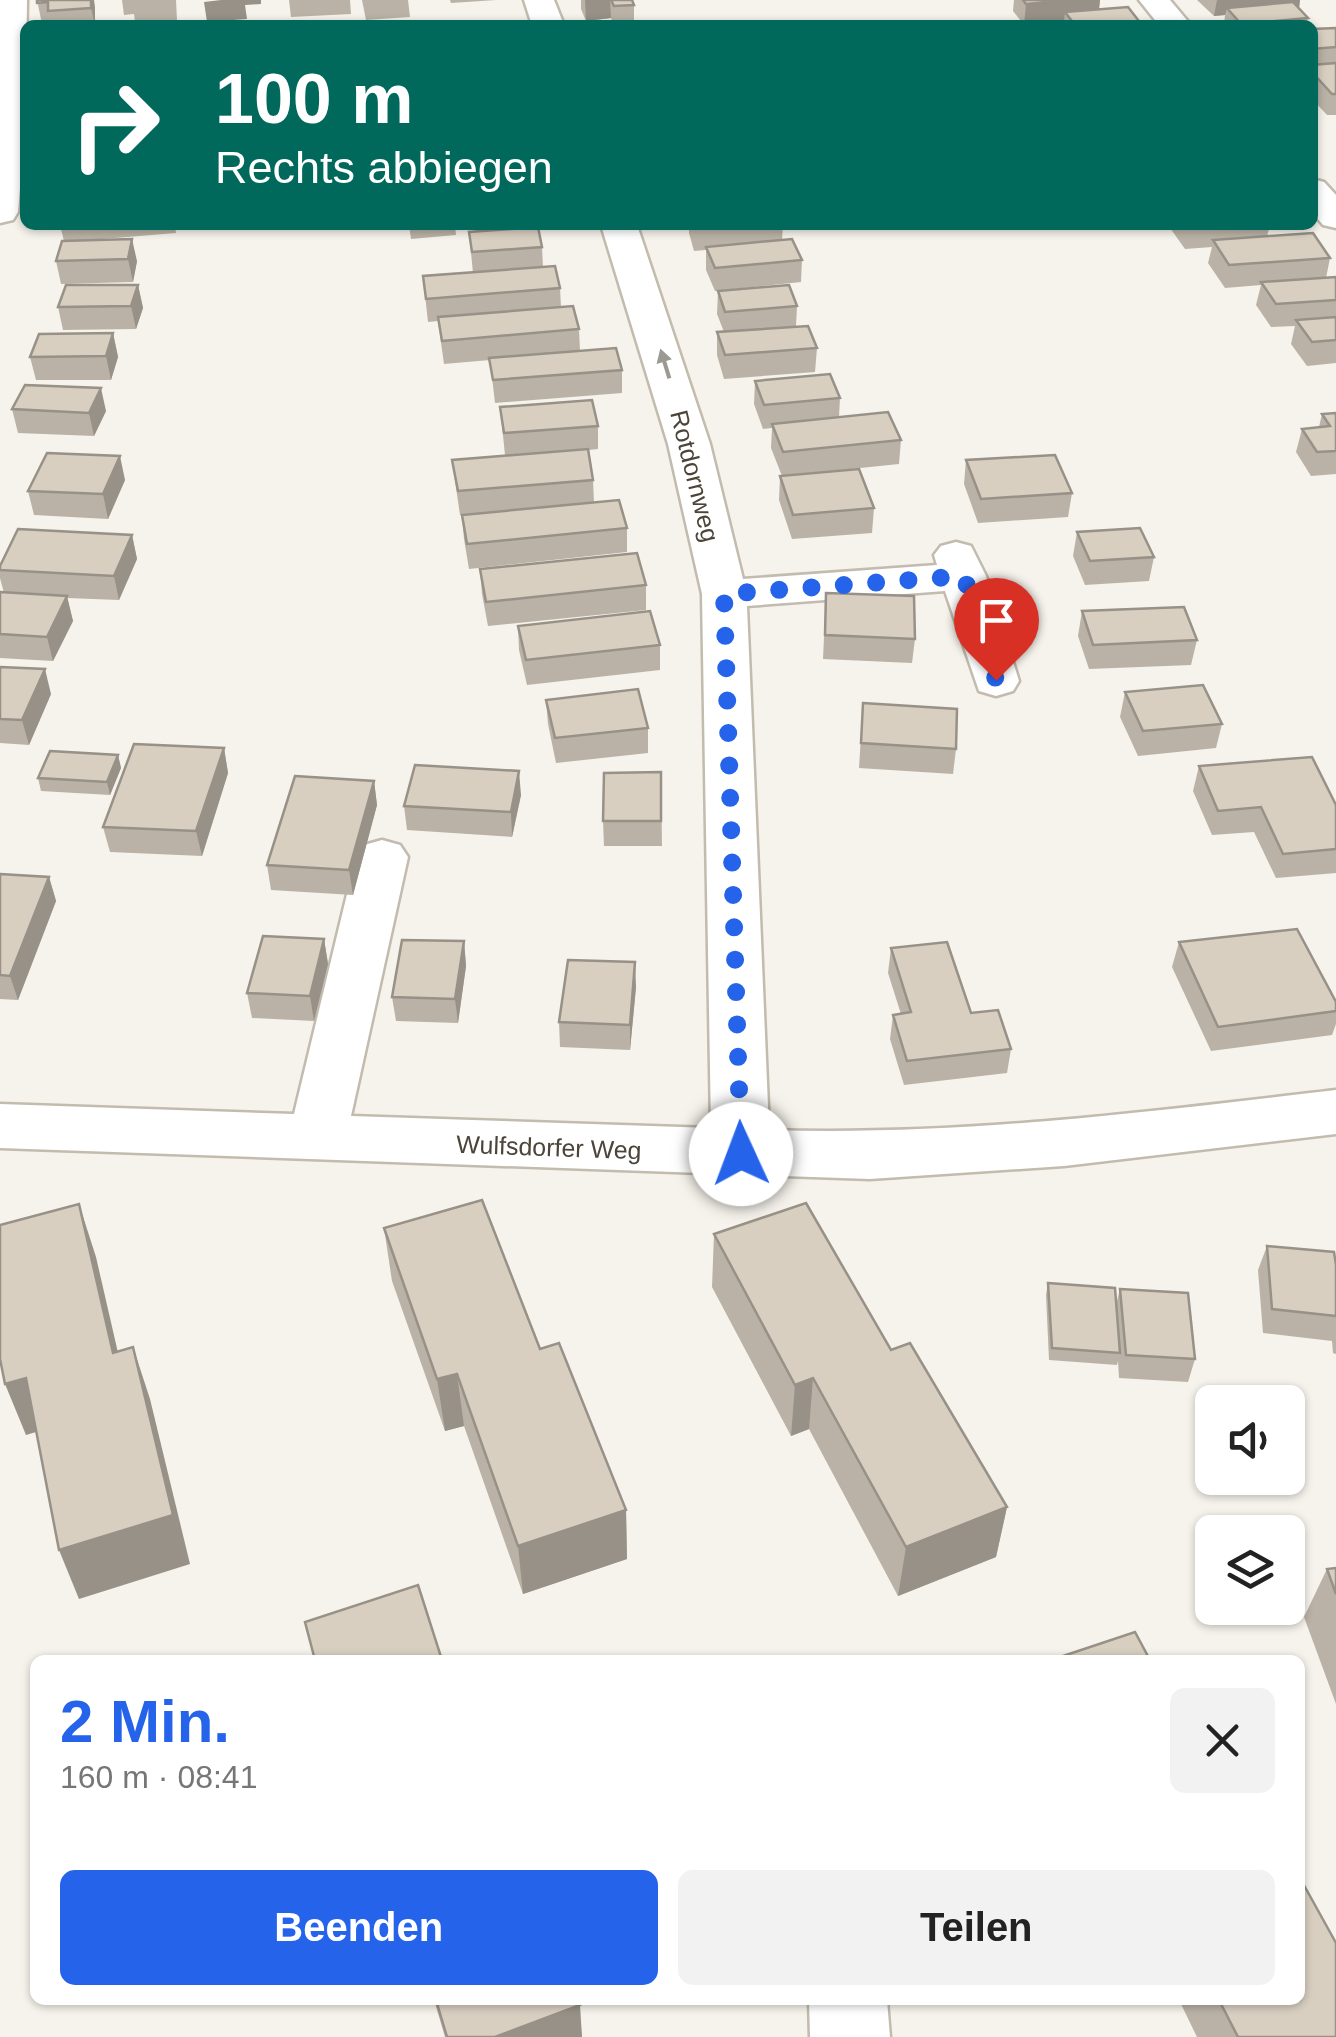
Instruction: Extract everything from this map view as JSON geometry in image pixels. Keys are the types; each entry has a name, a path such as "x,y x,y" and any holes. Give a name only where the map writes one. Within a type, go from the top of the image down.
{"street":[{"path":"0,212 10,122 12,0"},
{"path":"1154,0 1171,20"},
{"path":"1318,196 1336,217"},
{"name":"Rotdornweg","path":"621,230 689,444 724,594 741,1154"},
{"path":"724,594 960,565 996,680"},
{"path":"318,1136 382,857"},
{"name":"Wulfsdorfer Weg","path":"0,1126 870,1156 1064,1144 1336,1112"},
{"path":"848,2005 850,2037"}],"building":[{"path":"37,0 91,0 91,8 48,11 48,2"},
{"path":"611,0 632,0 634,5 614,6"},
{"path":"1023,0 1072,0 1026,4"},
{"path":"1293,2 1308,18 1238,20 1227,8"},
{"path":"1128,7 1138,20 1071,20 1065,12"},
{"path":"1336,28 1336,47 1318,48 1318,29"},
{"path":"1336,63 1336,94 1318,79 1318,64"},
{"path":"539,230 542,247 472,252 469,232"},
{"path":"1313,233 1330,258 1229,265 1213,240"},
{"path":"132,239 128,259 56,261 62,241"},
{"path":"792,239 802,260 715,268 706,247"},
{"path":"555,266 560,288 426,299 423,276"},
{"path":"1336,277 1336,300 1276,304 1261,282"},
{"path":"66,285 138,285 131,306 58,307"},
{"path":"789,285 797,306 725,312 718,291"},
{"path":"573,306 579,329 442,341 438,317"},
{"path":"1336,317 1336,340 1312,342 1296,320"},
{"path":"808,326 817,348 725,355 717,332"},
{"path":"113,333 106,356 30,357 39,334"},
{"path":"616,348 622,370 493,380 489,358"},
{"path":"830,374 840,398 764,405 755,381"},
{"path":"25,385 101,388 89,413 12,409"},
{"path":"592,400 598,426 504,433 500,407"},
{"path":"888,412 901,440 783,452 772,424"},
{"path":"1336,413 1336,451 1317,452 1302,429 1330,426 1322,414"},
{"path":"588,449 593,480 458,491 452,460"},
{"path":"47,453 120,456 103,494 28,491"},
{"path":"1055,455 1072,493 981,499 966,460"},
{"path":"859,469 874,508 793,515 780,476"},
{"path":"619,500 627,528 467,544 462,515"},
{"path":"1140,528 1154,557 1090,561 1077,532"},
{"path":"18,529 132,535 114,576 0,570"},
{"path":"637,553 646,585 486,602 480,569"},
{"path":"0,592 67,596 47,637 0,634"},
{"path":"826,593 914,596 915,639 825,635"},
{"path":"1184,607 1197,640 1093,645 1082,611"},
{"path":"650,611 660,645 526,660 518,626"},
{"path":"0,667 45,669 22,720 0,719"},
{"path":"1203,685 1222,724 1143,731 1125,692"},
{"path":"638,689 648,728 555,738 546,700"},
{"path":"863,703 957,709 956,749 861,743"},
{"path":"134,744 224,748 196,831 103,827"},
{"path":"50,751 118,755 107,782 38,778"},
{"path":"1312,757 1336,805 1336,849 1283,854 1261,807 1218,811 1199,766"},
{"path":"415,765 519,771 511,812 404,806"},
{"path":"661,772 661,821 603,821 604,773"},
{"path":"295,776 374,781 349,870 267,865"},
{"path":"0,874 49,877 10,976 0,975"},
{"path":"1297,929 1336,1002 1336,1011 1218,1027 1179,942"},
{"path":"263,936 324,939 310,996 247,993"},
{"path":"402,940 464,941 455,999 392,997"},
{"path":"947,942 971,1013 998,1010 1011,1049 907,1061 893,1015 911,1012 891,948"},
{"path":"568,960 635,962 630,1025 559,1022"},
{"path":"482,1200 540,1349 559,1343 626,1510 518,1546 457,1374 437,1379 384,1228"},
{"path":"806,1203 891,1350 910,1343 1007,1507 906,1547 813,1378 795,1385 714,1234"},
{"path":"79,1204 113,1353 133,1347 173,1515 59,1550 26,1378 5,1384 0,1359 0,1225"},
{"path":"1267,1246 1334,1252 1336,1316 1272,1309"},
{"path":"1048,1283 1115,1288 1120,1353 1052,1348"},
{"path":"1120,1289 1188,1293 1195,1359 1126,1355"},
{"path":"1336,1568 1336,1594 1327,1569"},
{"path":"418,1585 440,1655 314,1655 305,1622"},
{"path":"1135,1632 1147,1655 1066,1655"},
{"path":"1305,1887 1336,1943 1336,2037 1238,2037 1222,2005 1305,2005"},
{"path":"437,2005 580,2005 495,2037 447,2037"}],"route":[{"path":"741,1154 724,594 964,576 996,680"}]}
